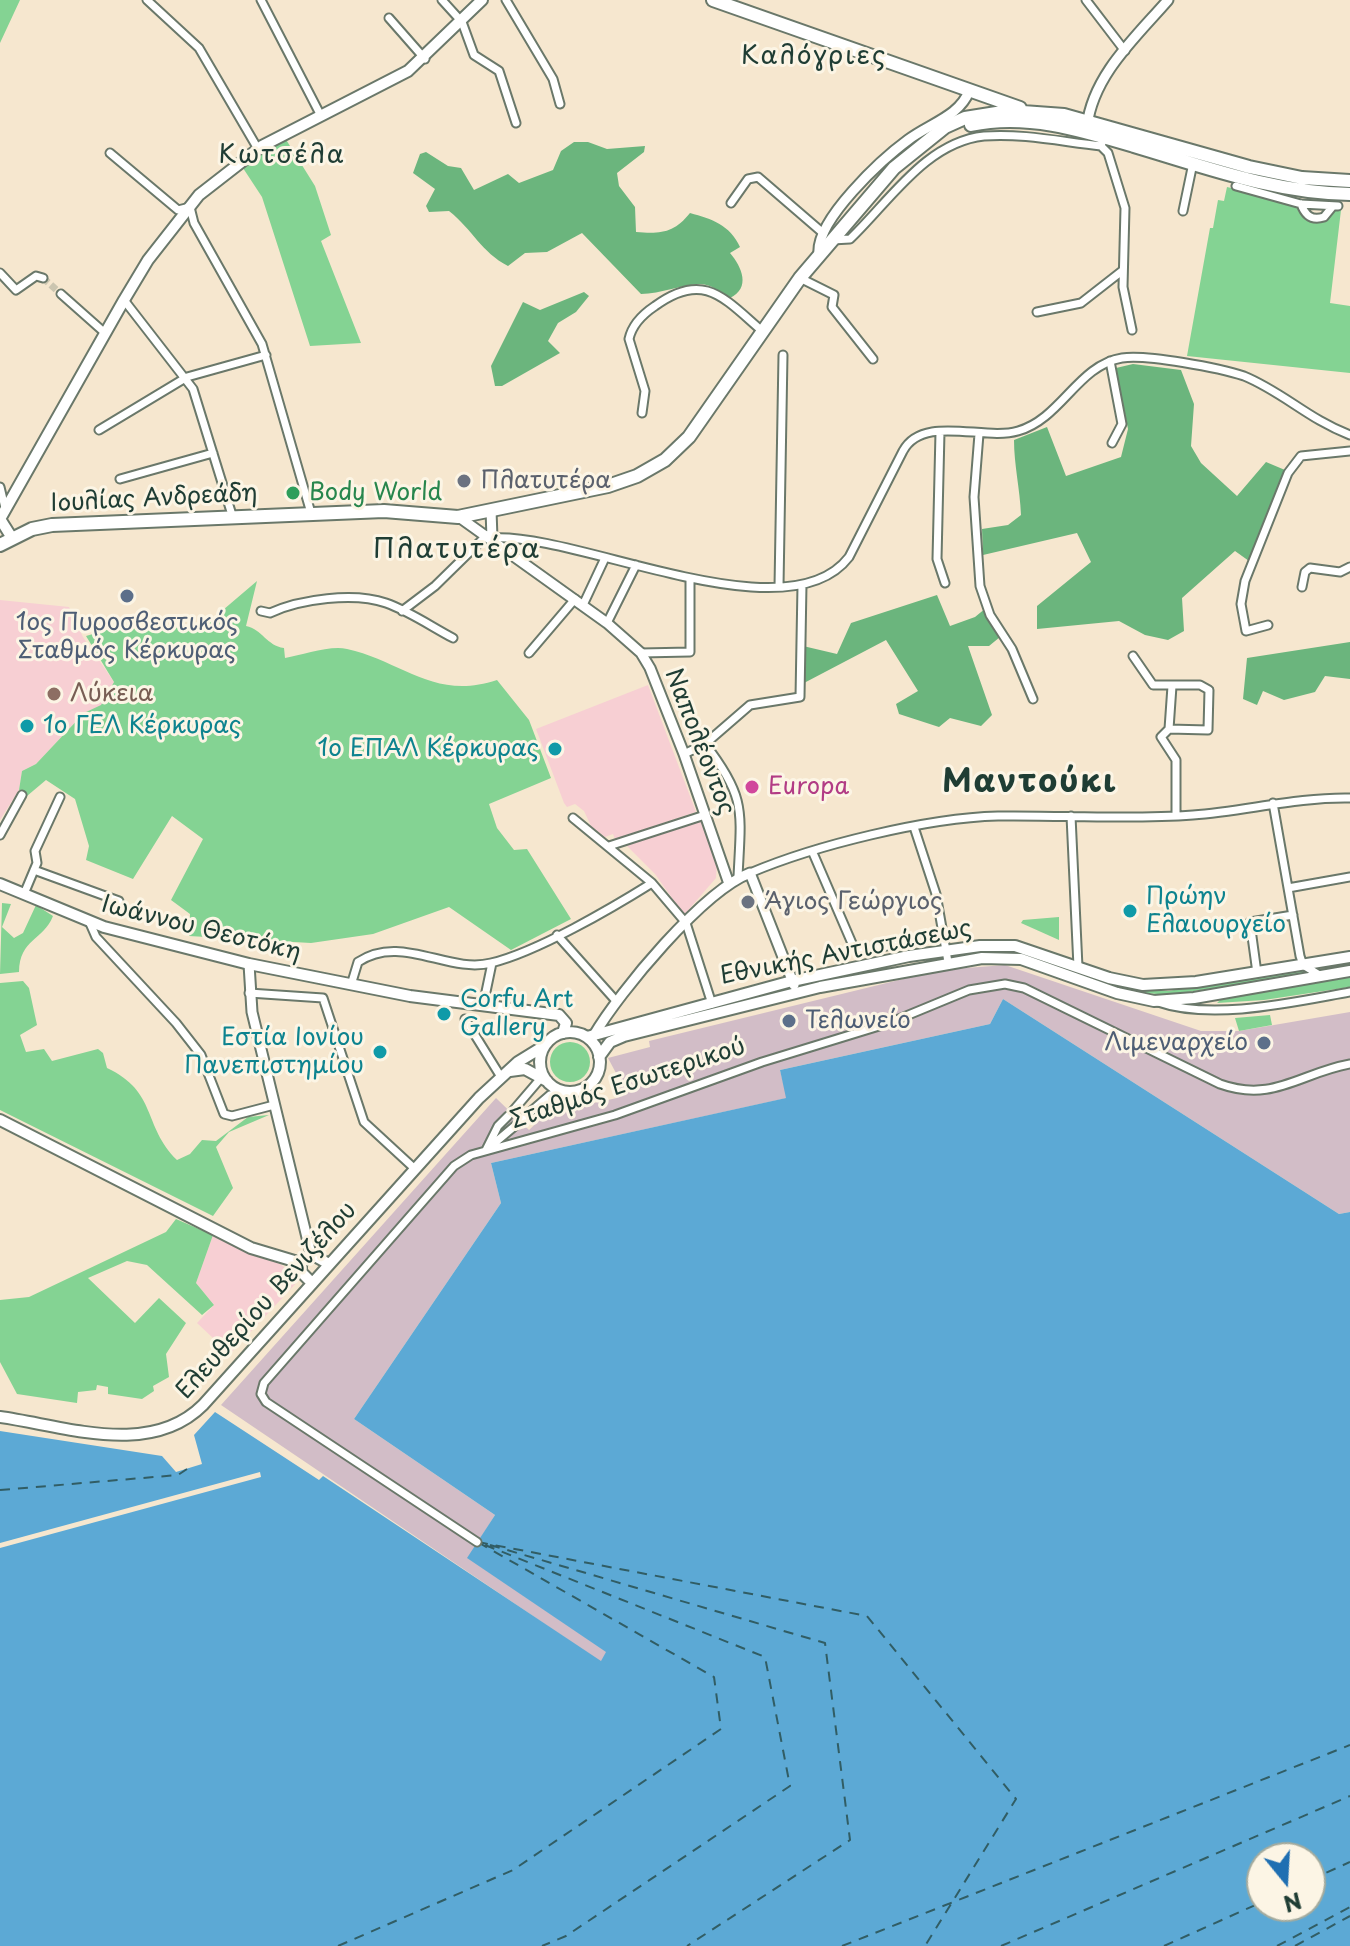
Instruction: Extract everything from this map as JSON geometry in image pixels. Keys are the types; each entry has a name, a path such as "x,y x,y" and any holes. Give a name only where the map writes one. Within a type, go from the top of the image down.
{"main road":[{"path":"12,538 2,516 148,260 190,207 217,178 258,149 320,114 397,78 425,59 482,0"},
{"path":"713,0 1027,110 1249,167 1302,178 1350,181"},
{"path":"937,134 965,118 1027,110"},
{"path":"937,134 1005,120 1087,126 1102,141 1193,163 1259,187 1318,198 1350,194"},
{"name":"Ιουλίας Ανδρεάδη","path":"0,545 44,526 232,515 396,511 458,517 608,486 658,465 689,437 761,330 819,253 827,236 894,168 937,134"},
{"name":"Ιωάννου Θεοτόκη","path":"0,884 89,921 249,964 351,985 559,1015 566,1023 563,1033"},
{"name":"Εθνικής Αντιστάσεως","path":"563,1033 590,1036 792,981 946,950 1009,945 1143,985 1196,982 1350,957"},
{"name":"Εθνικής Αντιστάσεως","path":"568,1091 582,1089 593,1081 599,1057 617,1039 797,992 948,962 1013,958 1117,993 1154,1001 1194,998 1350,971"},
{"path":"1060,974 1064,962"},
{"path":"545,1080 541,1067 544,1046 563,1033"},
{"path":"590,1036 599,1057"},
{"name":"Ελευθερίου Βενιζέλου","path":"0,1417 127,1436 176,1425 203,1405 415,1169 505,1074 544,1046"},
{"path":"505,1074 525,1069 568,1091"},
{"path":"0,1120 251,1248 301,1263"},
{"path":"312,1283 301,1272 301,1263 311,1254 329,1264"}],"street":[{"path":"147,0 199,48 258,149"},
{"path":"261,0 320,114"},
{"path":"442,0 462,22 474,55 499,71 516,123"},
{"path":"506,0 553,79 560,104"},
{"path":"1086,0 1125,51"},
{"path":"1087,126 1098,86 1168,0"},
{"path":"389,18 425,59"},
{"path":"827,236 875,169 915,135 963,105 969,91"},
{"path":"731,203 746,181 758,177 827,236 850,239 915,172 948,147 964,140 1012,136 1102,141 1125,208 1122,271 1132,330"},
{"path":"110,153 178,210 190,207 194,223 251,321 266,355 311,513"},
{"path":"1183,211 1193,163"},
{"path":"1236,186 1259,187 1301,204 1306,214 1314,219 1324,217 1336,206 1318,198 1301,204"},
{"path":"1037,312 1081,303 1122,271"},
{"path":"0,273 16,290 38,275 43,278"},
{"path":"800,278 834,295 832,307 873,359"},
{"path":"642,413 645,391 629,339 639,319 653,307 684,290 708,289 761,330"},
{"path":"61,294 105,333"},
{"path":"124,300 187,377 232,515"},
{"path":"99,430 187,377 266,355"},
{"path":"779,586 783,355"},
{"path":"489,536 521,539 690,578 779,586 802,585 828,575 849,557 909,441 920,435 940,432 1007,434 1036,425 1052,414 1097,368 1110,361 1131,357 1244,376 1263,383 1318,423 1350,435"},
{"path":"1110,361 1122,424 1112,443"},
{"path":"940,432 937,559 945,583"},
{"path":"979,434 974,497 980,586 990,615 1012,649 1033,699"},
{"path":"1268,625 1246,631 1242,593 1288,473 1301,456 1350,451"},
{"path":"120,479 213,453"},
{"path":"0,487 2,516"},
{"path":"402,611 435,586 489,536 491,510"},
{"name":"Ναπολέοντος","path":"458,517 579,602 641,653 733,879"},
{"path":"529,653 579,602 605,558"},
{"path":"607,623 636,565"},
{"path":"1302,587 1305,572 1310,568 1340,572 1350,567"},
{"path":"641,653 690,652 690,578"},
{"path":"684,754 705,744 750,705 800,697 802,585"},
{"path":"261,611 270,613 293,604 360,599 384,602 453,638"},
{"path":"1133,656 1153,685 1206,687 1211,703 1211,724 1202,733 1169,729"},
{"path":"1172,686 1169,729 1161,737 1176,760 1176,816"},
{"path":"705,744 728,775 739,799 733,879"},
{"path":"0,835 22,795"},
{"path":"24,894 34,870 35,851 60,797"},
{"path":"590,1036 686,923 733,879 813,853 914,827 995,816 1176,816 1273,803 1350,798"},
{"path":"1273,803 1303,965 1321,976"},
{"path":"609,846 705,815"},
{"path":"1071,816 1078,967"},
{"path":"573,818 652,883 686,923 715,1014"},
{"path":"914,827 936,894 948,962"},
{"path":"813,853 851,944 865,951 900,943"},
{"path":"34,870 119,901"},
{"path":"750,873 797,992"},
{"path":"1288,888 1350,877"},
{"path":"351,985 358,962 383,951 492,963 557,935 652,883"},
{"path":"1257,973 1250,922 1293,915"},
{"path":"89,921 96,937 176,1023 201,1055 224,1114 232,1116 274,1105"},
{"path":"557,935 617,1002"},
{"path":"865,951 872,976"},
{"path":"483,1006 492,963"},
{"path":"249,964 249,993 311,1254"},
{"name":"Σταθμός Εσωτερικού","path":"477,1542 266,1402 261,1390 454,1166 486,1150 615,1115 762,1062 889,1023 962,992 992,985 1014,985 1048,998 1231,1088 1268,1091 1350,1061"},
{"path":"1154,1001 1184,1008 1230,1008 1350,992"},
{"path":"249,993 323,998 364,1122 415,1169"},
{"path":"465,1019 505,1074"},
{"path":"486,1150 498,1126 545,1080"},
{"path":"486,1150 550,1095 568,1091"}],"shaded area":[{"name":"Λύκεια","path":"0,600 69,607 83,637 114,682 101,706 84,713 36,764 22,771 19,790 0,820"},
{"path":"648,685 696,812 615,839 613,834 605,837 591,826 584,811 575,804 567,807 564,803 536,729"},
{"path":"702,819 717,863 716,878 684,915 655,874 626,845"},
{"path":"1005,965 1201,1031 1239,1031 1350,1012 1350,1212 1339,1214 1003,999 990,1024 780,1070 787,1098 491,1163 501,1203 354,1419 495,1515 468,1558 607,1652 601,1662 221,1405 496,1098 529,1130 547,1113 617,1098 617,1075 608,1058 650,1047 649,1041 940,970"},
{"path":"213,1235 280,1264 300,1279 230,1354 197,1323 214,1305 196,1283"}],"green space":[{"path":"0,0 20,0 0,43"},
{"path":"285,138 315,186 331,235 321,241 361,343 310,346 262,197 241,165"},
{"path":"574,142 588,142 607,149 645,146 644,152 617,173 619,186 635,207 636,232 666,231 690,213 720,224 740,247 730,253 742,277 741,289 737,294 730,298 700,284 641,294 582,233 547,252 525,253 508,266 491,254 449,211 429,212 426,206 435,189 413,173 420,154 426,152 448,166 461,168 474,190 508,174 519,183 553,170 561,151"},
{"path":"1227,187 1300,205 1311,219 1333,209 1341,210 1330,303 1350,306 1350,373 1187,356 1210,228 1213,228 1218,200 1224,201"},
{"path":"584,292 589,296 576,312 558,323 548,341 560,353 502,386 495,386 491,366 523,302 540,310"},
{"path":"1133,364 1181,370 1194,404 1191,446 1201,463 1237,496 1266,462 1285,470 1249,561 1235,551 1182,598 1184,631 1168,640 1145,635 1119,621 1037,629 1037,606 1091,562 1077,533 983,555 982,529 1008,525 1021,515 1014,440 1047,427 1066,476 1121,457 1128,429 1116,368"},
{"path":"257,581 246,626 284,648 285,658 340,648 367,655 436,683 455,686 497,680 529,720 551,778 489,804 497,828 514,850 527,849 571,919 511,950 449,907 373,934 311,943 189,936 190,914 171,900 203,839 172,816 133,879 86,860 89,846 75,799 46,780 27,796 19,790 22,771 36,764 84,713 101,705 114,682 86,636 110,629 203,627"},
{"path":"937,595 950,626 975,617 986,608 1000,637 989,646 968,646 992,715 981,726 950,718 939,727 899,714 896,704 918,691 886,640 804,683 803,646 837,654 851,623"},
{"path":"1350,642 1350,679 1325,676 1315,692 1284,700 1263,691 1257,705 1243,699 1247,658"},
{"path":"2,903 11,904 2,927 14,938 23,933 36,905 53,916 44,931 23,952 19,972 0,974"},
{"path":"1059,917 1059,940 1021,923 1023,920"},
{"path":"1304,968 1309,973 1169,995 1122,991 1068,972 1070,969 1136,990 1168,991"},
{"path":"1350,976 1350,987 1264,1000 1217,1003 1222,998"},
{"path":"23,981 29,988 37,1025 20,1035 26,1052 44,1049 52,1061 98,1049 103,1053 107,1068 135,1088 158,1134 177,1160 190,1154 202,1140 216,1141 248,1117 269,1115 229,1132 216,1147 233,1188 213,1216 0,1110 0,983"},
{"path":"1270,1015 1272,1025 1239,1031 1235,1018"},
{"path":"570,1042 584,1048 590,1062 584,1076 570,1082 556,1076 550,1062 556,1048"},
{"path":"176,1219 213,1235 196,1283 214,1305 202,1315 147,1265 127,1261 88,1278 135,1323 159,1298 186,1323 166,1354 169,1377 153,1386 154,1391 142,1399 108,1394 108,1387 97,1385 96,1390 78,1392 77,1403 17,1394 0,1362 0,1300 29,1297 166,1232"}],"water":[{"path":"1003,999 1339,1214 1350,1212 1350,1946 0,1946 0,1431 162,1456 176,1472 202,1464 194,1435 215,1412 319,1480 323,1476 601,1661 606,1652 467,1558 495,1515 354,1419 501,1203 491,1163 786,1098 780,1070 990,1024"}],"pier":[{"path":"260,1472 261,1477 0,1548 0,1543"}],"ferry route":[{"path":"0,1490 178,1475 187,1469"},
{"path":"478,1542 867,1616 1016,1799 925,1946"},
{"path":"338,1946 513,1870 721,1729 714,1677 481,1544"},
{"path":"485,1545 765,1657 790,1786 566,1936 542,1946"},
{"path":"490,1545 825,1643 850,1840 687,1946"},
{"path":"842,1946 1350,1745"},
{"path":"1001,1946 1350,1796"},
{"path":"1326,1873 1350,1862"},
{"path":"1277,1946 1350,1907"},
{"path":"1164,1946 1246,1909"},
{"path":"1295,1946 1350,1916"}],"tunnel":[{"path":"43,278 61,294"}],"place":[{"name":"Πλατυτέρα","path":"464,481"},
{"name":"Body World","path":"293,493"},
{"name":"1ος Πυροσβεστικός Σταθμός Κέρκυρας","path":"127,596"},
{"name":"Λύκεια","path":"54,694"},
{"name":"1ο ΓΕΛ Κέρκυρας","path":"27,726"},
{"name":"1ο ΕΠΑΛ Κέρκυρας","path":"555,749"},
{"name":"Europa","path":"752,787"},
{"name":"Άγιος Γεώργιος","path":"748,902"},
{"name":"Πρώην Ελαιουργείο","path":"1130,911"},
{"name":"Corfu Art Gallery","path":"444,1014"},
{"name":"Τελωνείο","path":"789,1021"},
{"name":"Λιμεναρχείο","path":"1264,1043"},
{"name":"Εστία Ιονίου Πανεπιστημίου","path":"380,1052"}],"district":[{"name":"Καλόγριες","path":"814,57"},
{"name":"Κωτσέλα","path":"282,156"},
{"name":"Πλατυτέρα","path":"457,550"},
{"name":"Μαντούκι","path":"1030,783"}]}
